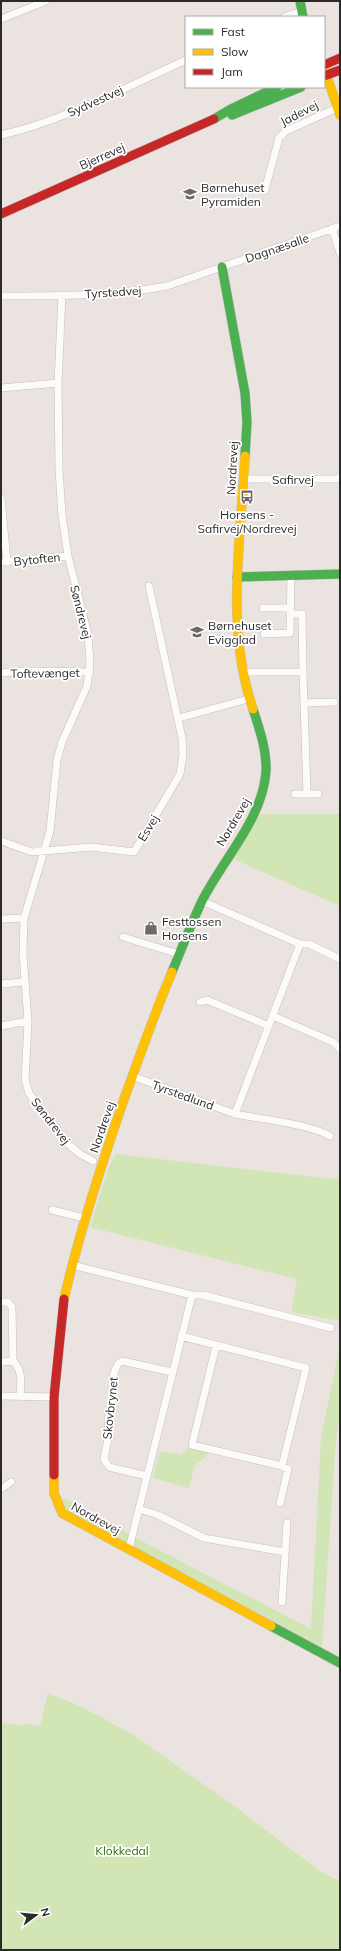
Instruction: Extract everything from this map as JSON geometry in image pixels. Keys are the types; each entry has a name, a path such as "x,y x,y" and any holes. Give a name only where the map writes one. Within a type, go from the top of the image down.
{"street":[{"path":"1,19 46,1"},
{"path":"290,16 302,14 300,1"},
{"path":"325,71 340,58"},
{"name":"Sydvestvej","path":"1,135 25,129 63,115 185,60"},
{"path":"325,71 340,70"},
{"name":"Jadevej","path":"265,190 279,138 286,131 338,111 325,71"},
{"name":"Bjerrevej","path":"1,214 213,120 229,110 275,88"},
{"name":"Bjerrevej","path":"213,120 232,116 300,88"},
{"name":"Dagnæsalle","path":"222,267 340,226"},
{"path":"332,228 340,253"},
{"name":"Tyrstedvej","path":"1,296 62,296 138,291 167,286 222,267"},
{"name":"Nordrevej","path":"222,267 247,411 237,577 237,618 242,672 248,699 265,747 267,762 264,793 258,807 202,901 179,954 132,1076 84,1218 64,1299 58,1344 54,1397 54,1493 62,1513 340,1663"},
{"name":"Søndrevej","path":"62,296 58,383 59,470 68,556 88,634 90,672 87,686 62,742 57,760 50,831 24,918 24,982 28,1021 25,1080 29,1093 68,1144 80,1154 93,1161"},
{"path":"1,388 58,383"},
{"name":"Safirvej","path":"244,479 339,479 340,477"},
{"name":"Bytoften","path":"1,498 4,562 68,556"},
{"path":"237,577 340,574"},
{"path":"264,634 290,633 290,575"},
{"name":"Esvej","path":"43,852 69,848 91,847 134,852 180,774 183,754 179,718 149,586"},
{"path":"263,608 302,614 307,794"},
{"name":"Toftevænget","path":"1,673 30,670 90,672"},
{"path":"242,672 303,672"},
{"path":"179,718 248,699"},
{"path":"304,703 334,702"},
{"path":"295,794 318,794"},
{"path":"1,841 32,852 43,852"},
{"path":"202,901 300,944 309,944 340,959"},
{"path":"1,919 24,918"},
{"path":"123,937 179,954"},
{"path":"235,1114 300,944"},
{"path":"1,984 24,982"},
{"path":"200,1002 207,1000 269,1026"},
{"path":"272,1016 332,1042 340,1049"},
{"path":"1,1026 28,1021"},
{"name":"Tyrstedlund","path":"132,1076 235,1114 323,1131 330,1136"},
{"path":"52,1210 84,1218"},
{"path":"72,1265 330,1328"},
{"path":"129,1550 192,1295"},
{"path":"1,1302 8,1302 12,1307 13,1361 18,1366 21,1373 20,1396"},
{"path":"181,1336 306,1368 282,1466"},
{"path":"216,1346 192,1445 282,1466 288,1469 280,1503"},
{"path":"1,1362 13,1361"},
{"name":"Skovbrynet","path":"147,1476 109,1467 104,1459 108,1438 109,1414 113,1395 112,1381 118,1364 122,1361 172,1372"},
{"path":"1,1396 54,1397"},
{"path":"1,1489 11,1482"},
{"path":"139,1509 158,1515 204,1538 285,1552"},
{"path":"282,1602 287,1523"}],"green space":[{"path":"260,814 340,814 340,906 233,859"},
{"path":"116,1154 340,1180 340,1321 291,1312 297,1279 90,1227 108,1169"},
{"path":"340,1346 340,1412 336,1439 322,1647 68,1512 58,1495 138,1539 311,1629 321,1437"},
{"path":"187,1448 210,1453 195,1465 189,1488 153,1478 160,1451 181,1455"},
{"name":"Klokkedal","path":"48,1693 80,1706 132,1734 237,1808 321,1872 340,1881 340,1950 1,1950 1,1723 24,1726 25,1724 40,1726"}],"traffic: fast":[{"path":"300,1 303,16"},
{"path":"214,119 229,110 275,88"},
{"path":"232,115 299,88"},
{"path":"222,267 245,393 247,422 245,456"},
{"path":"237,577 340,574"},
{"path":"172,972 202,901 241,838 258,806 263,789 266,763 262,739 253,709"},
{"path":"271,1626 340,1663"}],"traffic: slow":[{"path":"325,71 340,115"},
{"path":"245,456 238,551 237,615 239,647 244,678 253,709"},
{"path":"64,1299 90,1201 140,1054 172,972"},
{"path":"54,1475 54,1493 62,1513 271,1626"}],"traffic: jam":[{"path":"325,65 340,58"},
{"path":"325,76 340,70"},
{"path":"1,214 214,119"},
{"path":"54,1475 54,1397 64,1299"}],"place":[{"name":"Børnehuset Pyramiden","path":"190,194"},
{"name":"Horsens - Safirvej/Nordrevej","path":"247,497"},
{"name":"Børnehuset Evigglad","path":"197,632"},
{"name":"Festtossen Horsens","path":"151,928"}]}
